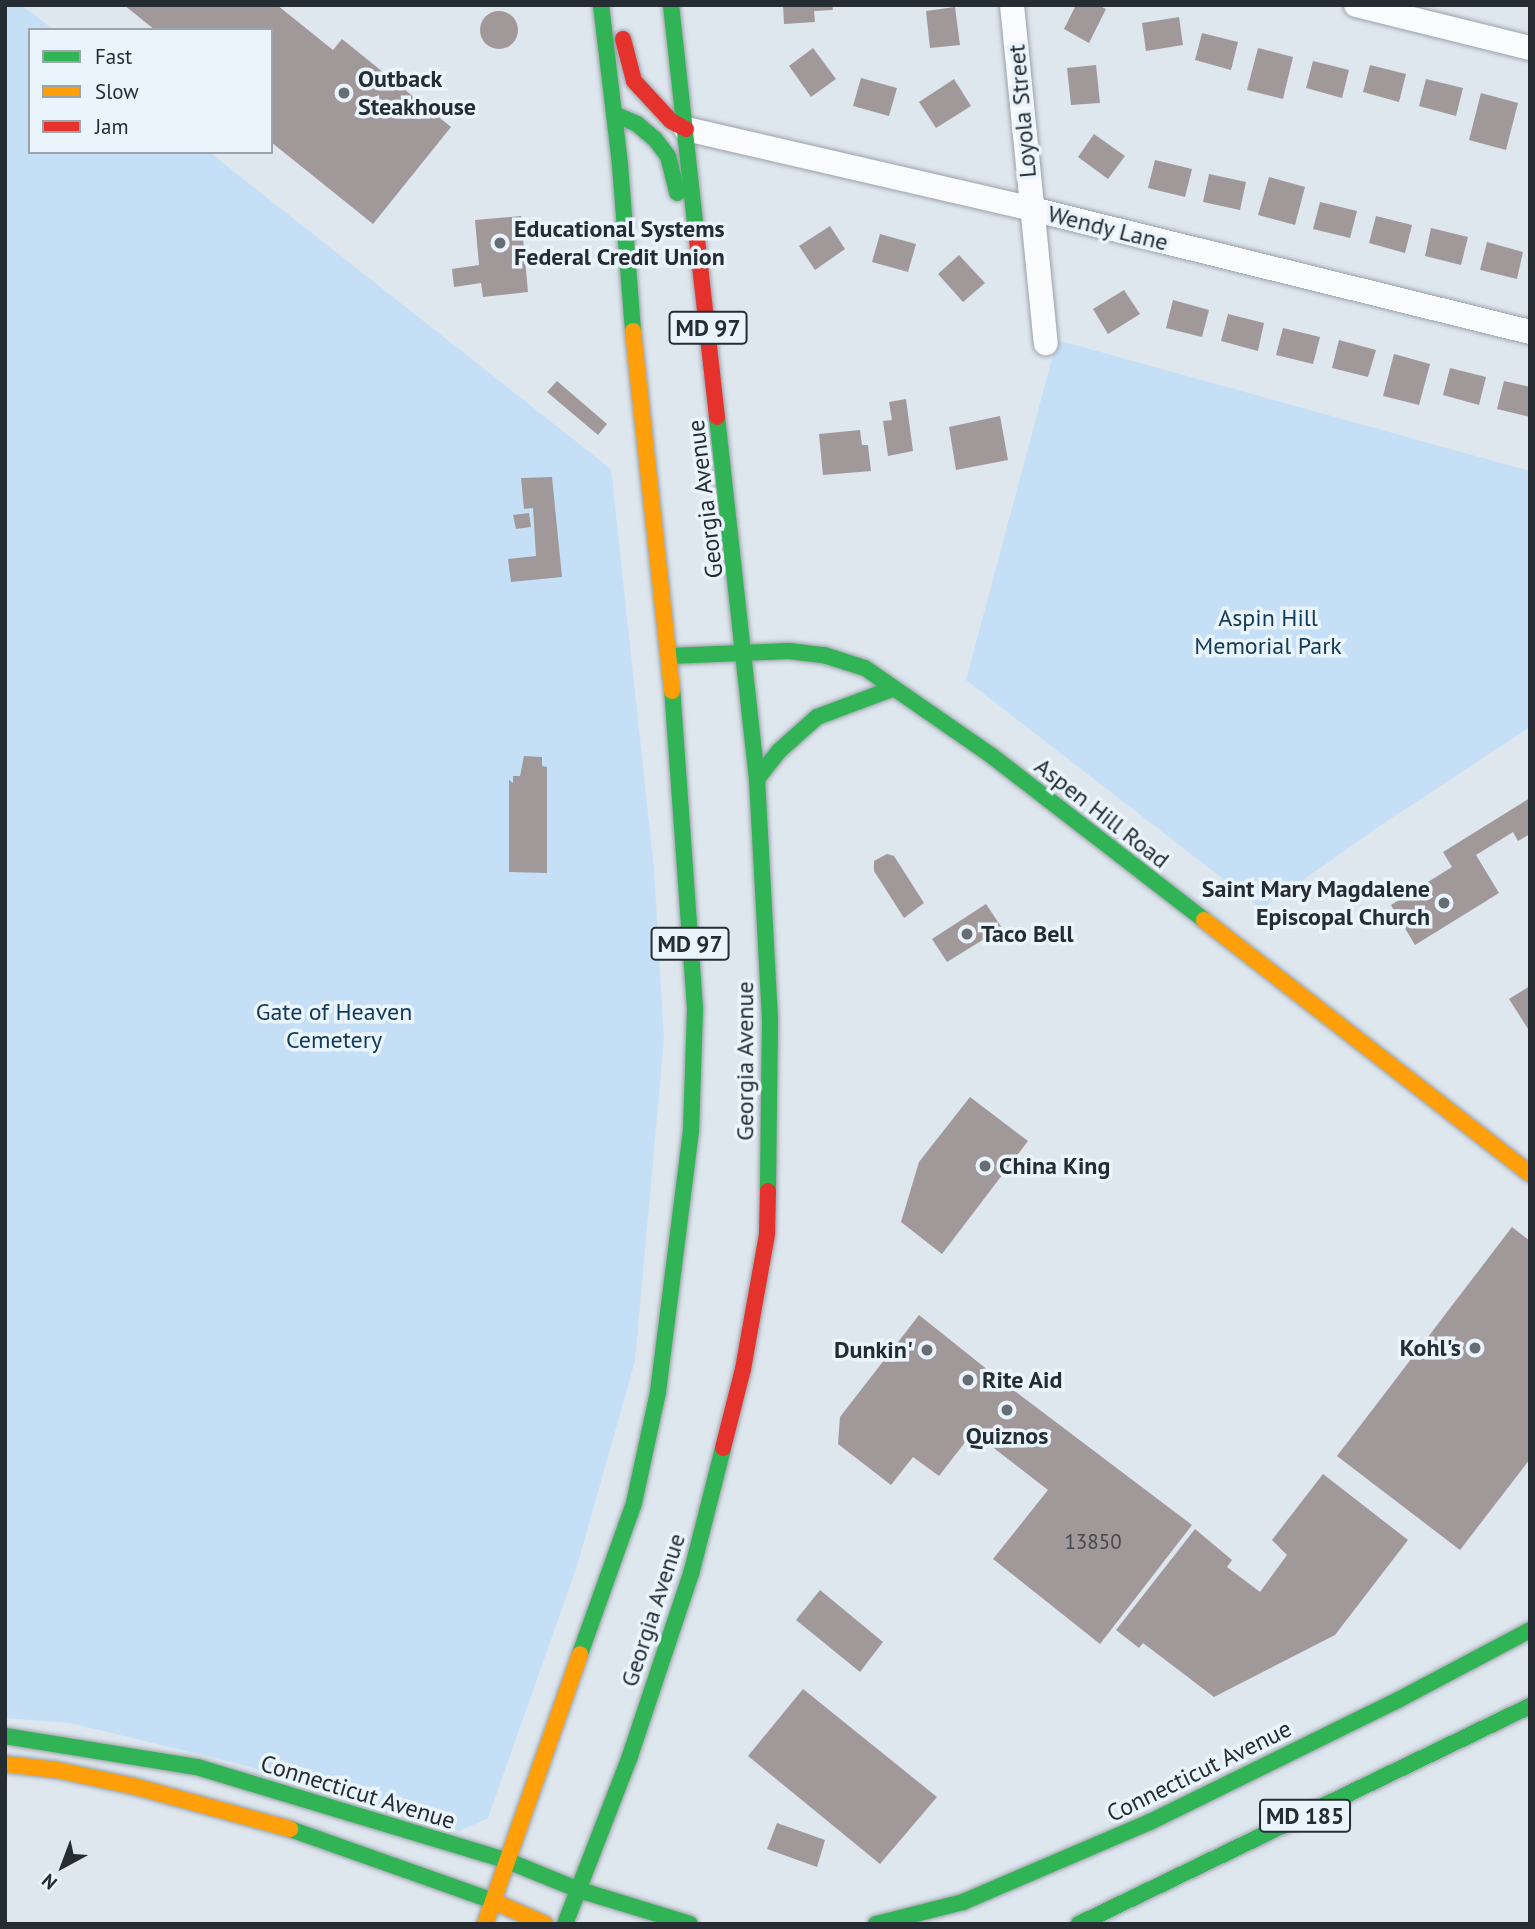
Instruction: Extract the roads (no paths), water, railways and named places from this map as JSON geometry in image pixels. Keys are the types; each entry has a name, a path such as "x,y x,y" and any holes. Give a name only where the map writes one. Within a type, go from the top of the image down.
{"main road":[{"name":"Georgia Avenue","path":"485,1924 634,1503 658,1392 691,1131 695,1008 669,656 638,398 614,114 601,5"},
{"name":"Georgia Avenue","path":"565,1924 630,1756 691,1574 743,1369 767,1234 770,1019 757,779 671,5"},
{"path":"620,19 626,60 634,81 656,108 685,129"},
{"path":"614,114 637,124 668,156 675,176 688,281 705,304"},
{"name":"Aspen Hill Road","path":"669,656 745,652 824,655 865,668 992,756 1530,1174"},
{"path":"757,779 779,751 817,716 894,688"},
{"name":"Connecticut Avenue","path":"876,1924 963,1902 1150,1822 1398,1700 1530,1630"},
{"name":"MD 185","path":"1079,1924 1530,1706"},
{"name":"Connecticut Avenue","path":"5,1736 113,1751 197,1767 508,1861 579,1890 690,1924"},
{"path":"5,1764 57,1770 120,1783 269,1822 493,1901 544,1924"}],"street":[{"name":"Loyola Street","path":"1012,5 1046,342"},
{"path":"1356,5 1530,48"},
{"name":"Wendy Lane","path":"685,129 1031,209 1530,332"}],"place":[{"name":"Outback Steakhouse","path":"344,93"},
{"name":"Educational Systems Federal Credit Union","path":"500,243"},
{"name":"Saint Mary Magdalene Episcopal Church","path":"1444,903"},
{"name":"Taco Bell","path":"967,934"},
{"name":"China King","path":"985,1166"},
{"name":"Kohl's","path":"1475,1348"},
{"name":"Dunkin'","path":"927,1350"},
{"name":"Rite Aid","path":"968,1380"},
{"name":"Quiznos","path":"1007,1410"}],"park label":[{"name":"Aspin Hill Memorial Park","path":"1268,632"},
{"name":"Gate of Heaven Cemetery","path":"334,1026"}]}
